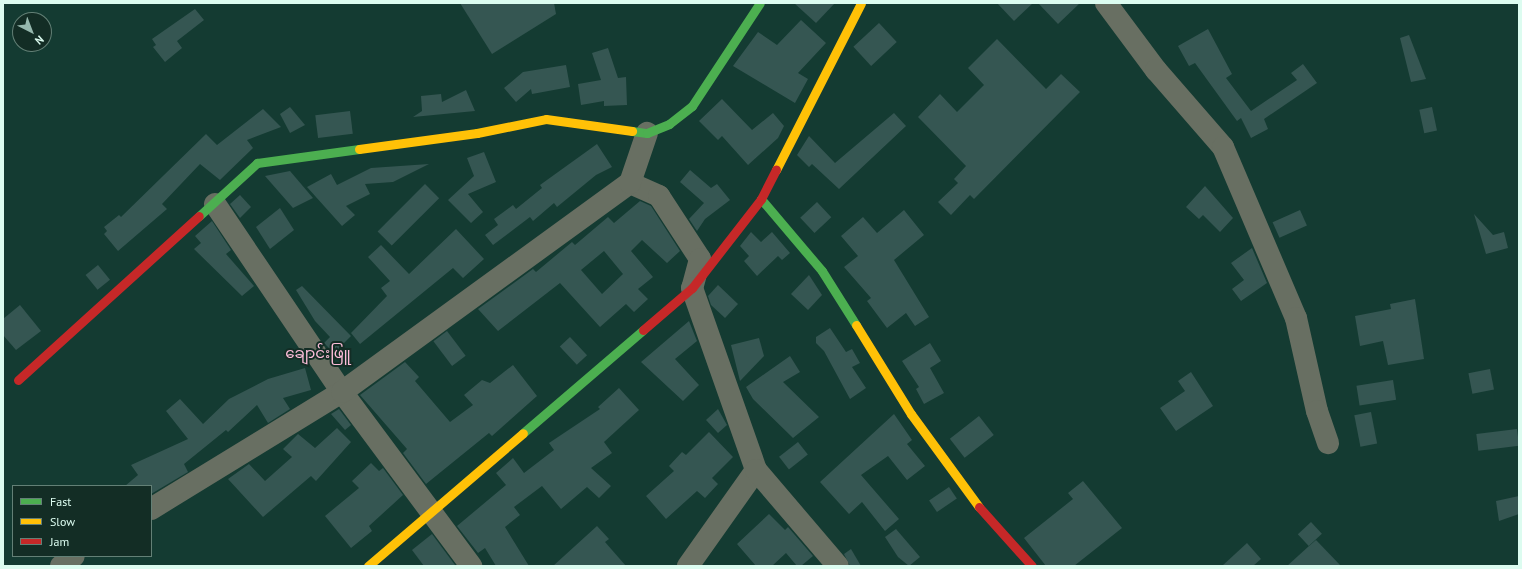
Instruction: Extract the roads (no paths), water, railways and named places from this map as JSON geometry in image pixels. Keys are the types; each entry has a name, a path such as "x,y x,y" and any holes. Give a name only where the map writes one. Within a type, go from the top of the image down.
{"street":[{"path":"18,380 215,204 257,163 477,133 546,119 647,133 669,124 692,106 760,3"},
{"path":"368,566 432,514 692,288 761,199 861,3"},
{"path":"1106,3 1156,70 1223,147 1296,318 1317,411 1328,443"},
{"path":"152,508 342,392 630,183 647,133"},
{"path":"630,183 659,196 700,259 692,288 756,470 838,566"},
{"path":"761,199 822,271 911,414 982,512 1032,566"},
{"path":"215,204 342,392 471,566"},
{"path":"688,566 756,470"},
{"path":"61,566 73,557"}],"district":[{"name":"ချောင်းဖြူ","path":"318,353"}]}
